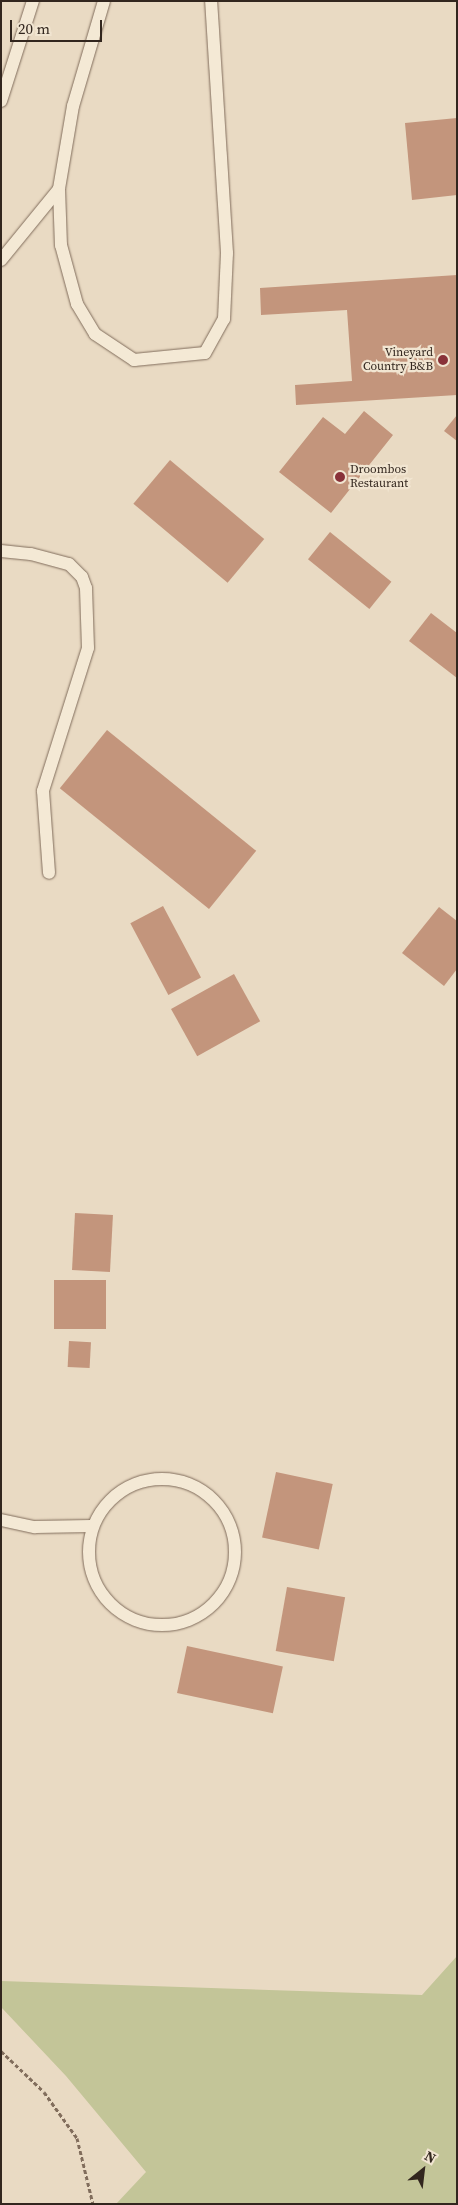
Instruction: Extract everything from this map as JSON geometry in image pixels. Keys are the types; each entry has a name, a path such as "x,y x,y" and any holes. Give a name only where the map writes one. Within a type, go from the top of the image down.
{"lane":[{"path":"1,101 33,1"},
{"path":"104,1 73,106 59,189 61,245 77,304 95,334 134,360 205,354 224,319 227,253 212,1"},
{"path":"1,260 59,189"},
{"path":"1,552 31,554 69,564 82,577 86,588 88,648 43,791 49,873"},
{"path":"149,1478 188,1482 220,1504 236,1539 233,1578 211,1609 185,1622 176,1626 137,1622 105,1600 88,1565 91,1526 114,1495 140,1482 149,1478"},
{"path":"1,1520 35,1527 91,1526"}],"path":[{"path":"1,2051 44,2092 77,2138 93,2204"}],"green space":[{"path":"457,1956 457,2204 116,2204 146,2172 66,2076 1,2007 1,1981 422,1995"}],"building":[{"path":"457,118 457,195 412,200 405,123"},
{"path":"457,275 457,395 296,405 295,385 352,381 347,310 261,315 260,288"},
{"path":"364,411 393,435 331,513 279,472 323,417 345,434"},
{"path":"457,415 457,441 444,431"},
{"path":"170,460 264,539 228,583 133,504"},
{"path":"330,532 391,582 369,609 308,559"},
{"path":"431,613 457,633 457,678 409,641"},
{"path":"107,730 256,851 209,909 60,788"},
{"path":"163,906 201,978 168,995 130,923"},
{"path":"439,907 457,921 457,969 444,986 402,953"},
{"path":"234,974 260,1021 197,1056 171,1009"},
{"path":"75,1213 113,1215 110,1272 72,1270"},
{"path":"54,1280 106,1280 106,1329 54,1329"},
{"path":"69,1341 91,1342 90,1368 68,1367"},
{"path":"276,1472 333,1484 319,1550 262,1538"},
{"path":"287,1587 345,1597 334,1661 276,1651"},
{"path":"187,1646 283,1666 273,1713 177,1693"}],"place":[{"name":"Vineyard Country B&B","path":"443,360"},
{"name":"Droombos Restaurant","path":"340,477"}]}
